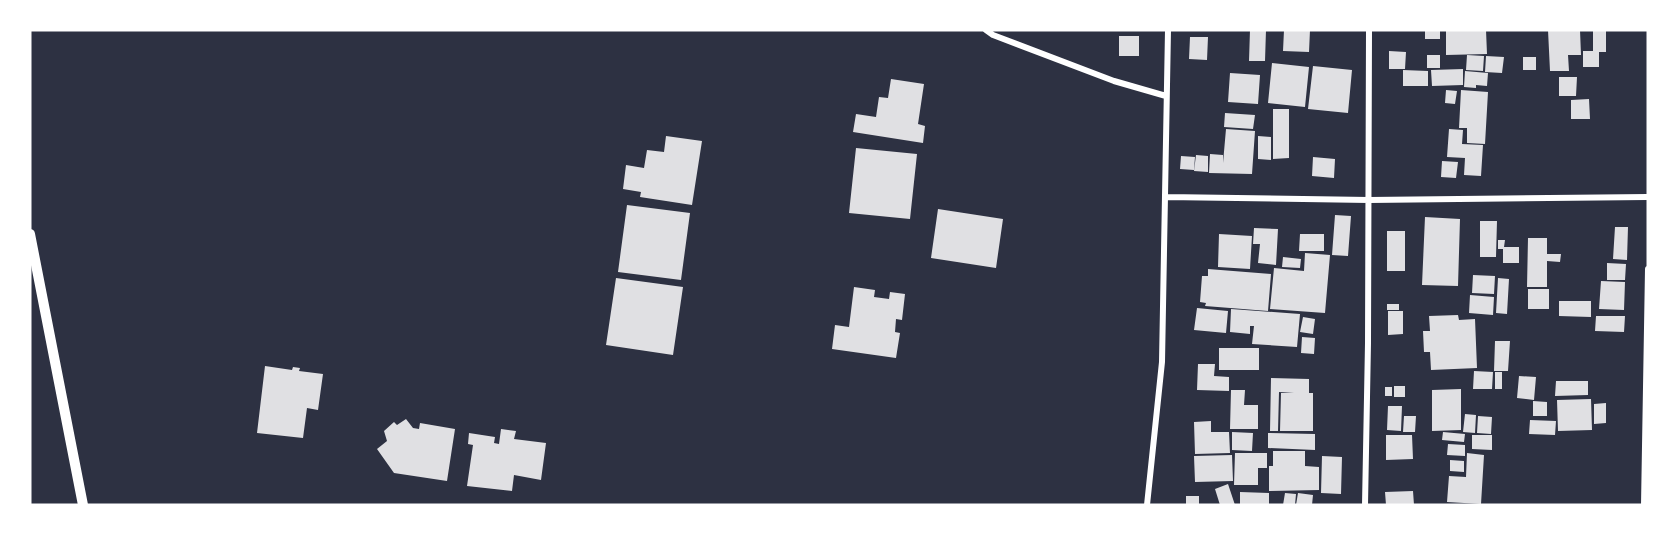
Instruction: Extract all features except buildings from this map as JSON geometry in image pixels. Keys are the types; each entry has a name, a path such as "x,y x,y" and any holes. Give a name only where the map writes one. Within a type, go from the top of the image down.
{"street":[{"path":"986,30 993,35 1114,81 1166,96"},
{"path":"1147,505 1162,362 1167,197 1168,30"},
{"path":"1365,505 1370,30"},
{"path":"1167,197 1369,200 1648,196"},
{"path":"30,234 83,505"},
{"path":"1644,505 1648,269"}]}
